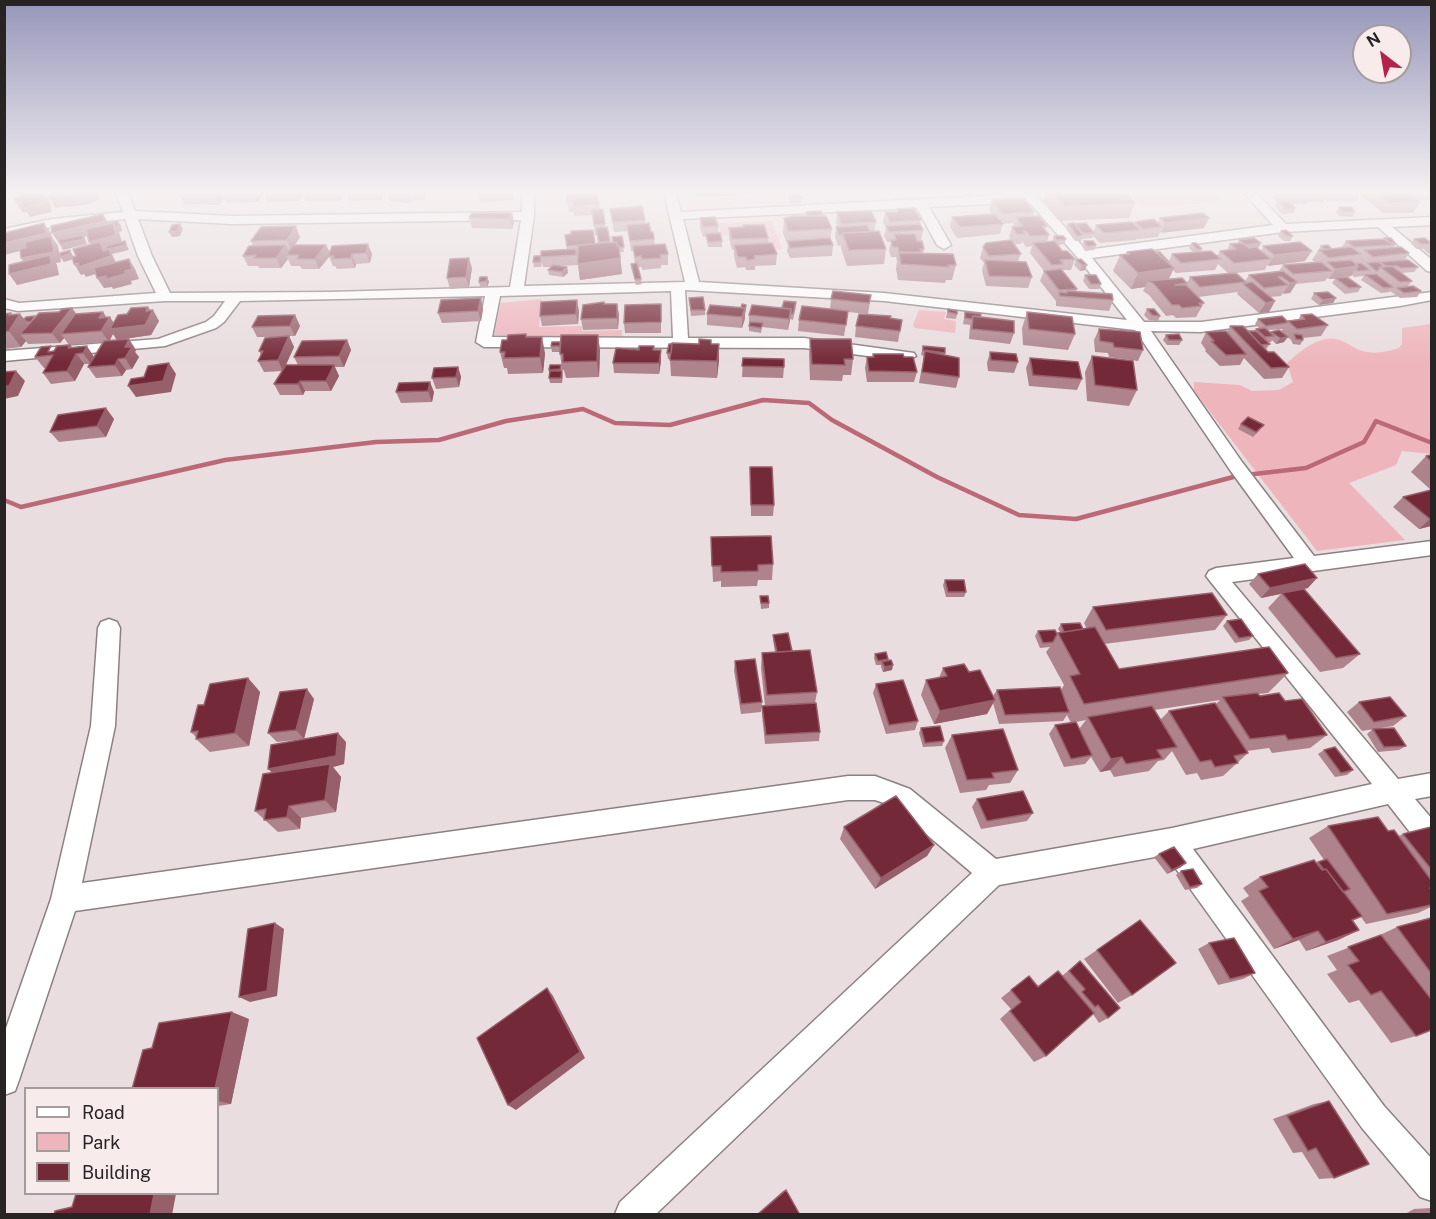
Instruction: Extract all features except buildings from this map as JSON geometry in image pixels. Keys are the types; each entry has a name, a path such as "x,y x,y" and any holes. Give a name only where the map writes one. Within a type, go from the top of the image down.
{"street":[{"path":"144,250 165,297"},
{"path":"516,292 523,250"},
{"path":"684,250 693,286"},
{"path":"1078,250 1140,326 1236,466 1309,564"},
{"path":"1083,255 1121,250"},
{"path":"1411,250 1431,268"},
{"path":"678,286 681,343"},
{"path":"4,303 18,307 165,297 516,292 693,286 884,297 1140,326 1201,327 1400,302 1431,296"},
{"path":"493,292 484,342 804,343 908,356"},
{"path":"4,356 159,343 211,325 219,319 235,297"},
{"path":"1431,548 1216,576 1431,840"},
{"path":"4,1080 65,899 103,726 109,628"},
{"path":"632,1215 992,873 1172,841 1431,784"},
{"path":"65,899 848,788 875,788 901,797 992,873"},
{"path":"1172,841 1373,1117 1431,1185"}],"green space":[{"path":"542,299 539,327 582,326 582,331 622,330 622,341 494,338 500,303"},
{"path":"919,310 946,312 944,319 956,321 955,333 915,328 913,325"},
{"path":"1431,324 1431,454 1402,451 1396,465 1349,483 1405,540 1317,551 1194,391 1194,382 1240,385 1252,391 1279,390 1293,382 1287,363 1316,342 1330,338 1363,351 1383,352 1399,348 1402,344 1402,328"}],"waterway":[{"path":"4,500 21,507 225,460 376,442 439,440 506,421 583,409 615,423 670,425 763,400 809,403 832,420 937,477 1019,515 1076,519 1237,476 1306,468 1364,442 1376,421 1432,443"}]}
